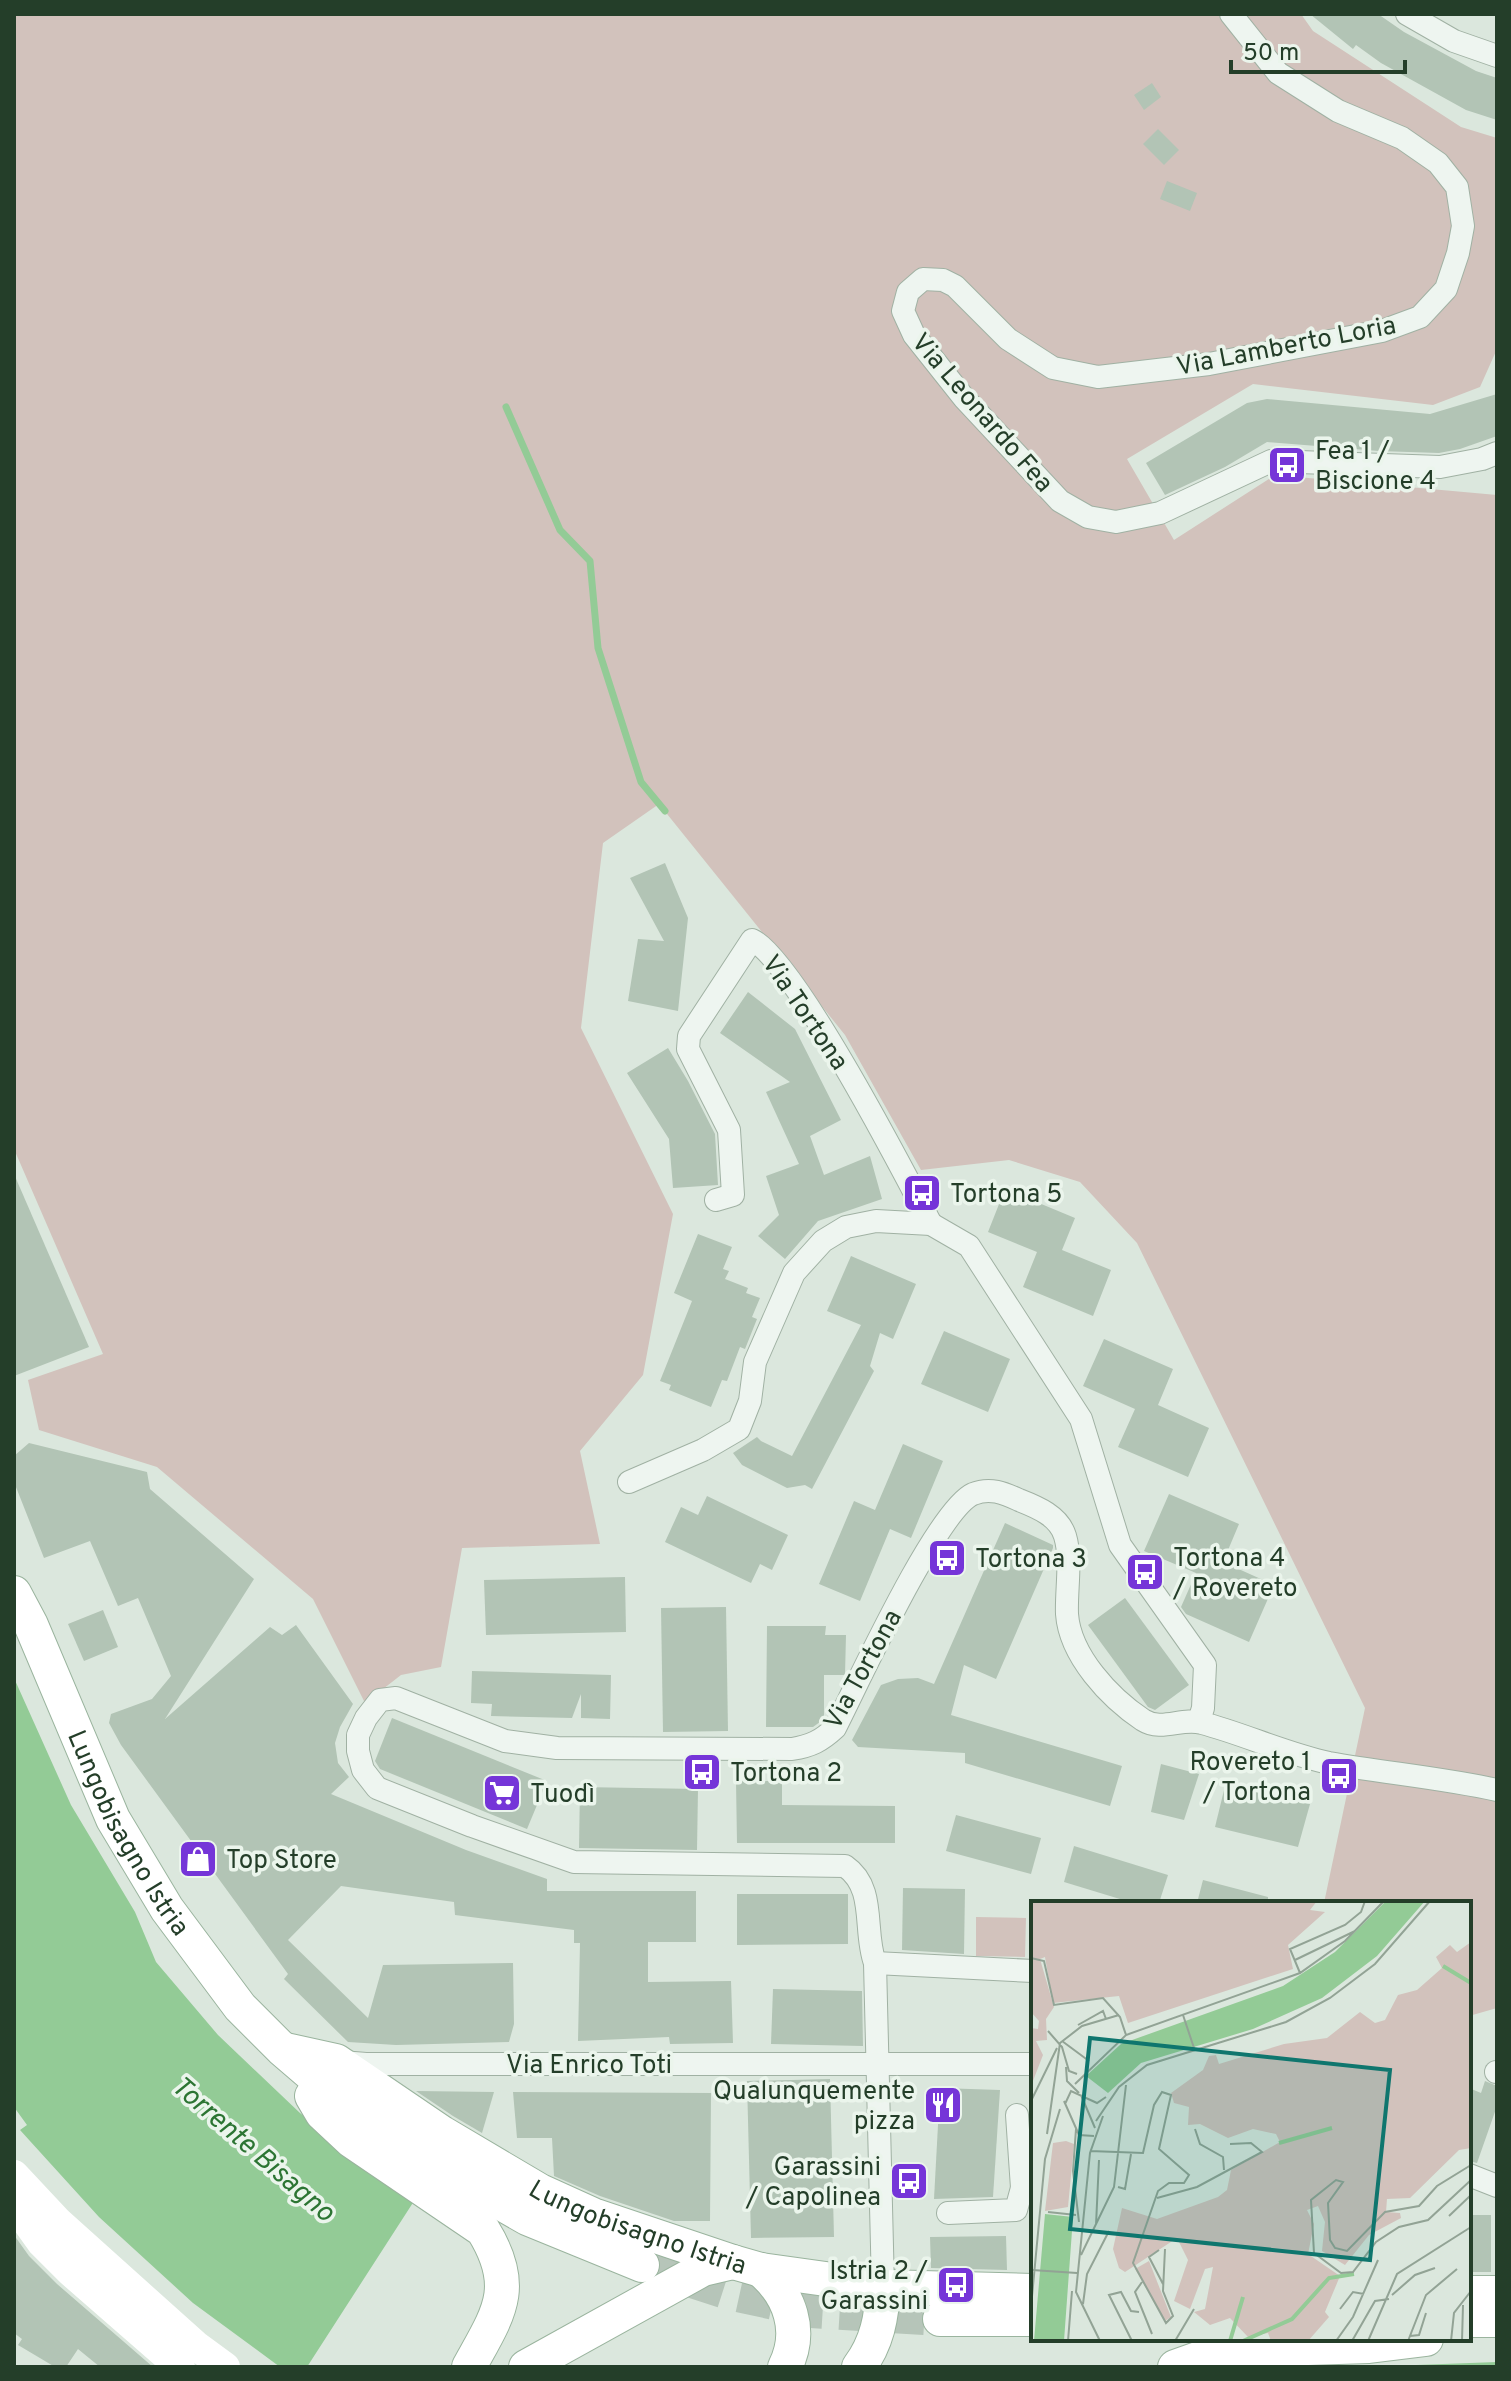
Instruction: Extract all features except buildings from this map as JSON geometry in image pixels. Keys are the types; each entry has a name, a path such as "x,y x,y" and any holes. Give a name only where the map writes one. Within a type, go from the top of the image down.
{"main road":[{"path":"14,1573 31,1625"},
{"name":"Lungobisagno Istria","path":"14,1593 31,1625 113,1819 167,1909 240,2007 282,2049 360,2116 473,2188 527,2218 642,2265"},
{"path":"282,2049 322,2113 352,2141 483,2230 494,2247 503,2277 500,2311 469,2367"},
{"name":"Lungobisagno Istria","path":"282,2049 336,2061 442,2133 540,2191 593,2215 747,2266 883,2287 1031,2291"},
{"path":"14,2175 58,2222 195,2345 225,2367"},
{"path":"14,2204 42,2243 70,2271 180,2367"},
{"path":"526,2367 703,2269 747,2266 782,2292 793,2319 792,2348 785,2367"},
{"path":"859,2367 877,2335 883,2287"},
{"path":"1471,2293 1497,2293"},
{"path":"940,2319 1031,2319"},
{"path":"1471,2320 1497,2320"},
{"path":"1175,2367 1220,2351 1406,2350"}],"street":[{"name":"Via Lamberto Loria","path":"943,280 955,286 1008,339 1053,368 1098,377 1209,364 1382,331 1420,317 1446,289 1458,253 1463,226 1457,187 1438,163 1402,138 1338,111 1278,73 1231,14"},
{"path":"1407,14 1454,41 1497,56"},
{"name":"Via Leonardo Fea","path":"943,280 923,279 908,292 903,311 914,335 964,398 1060,501 1088,517 1116,522 1160,513 1271,461 1440,467 1497,453"},
{"name":"Via Tortona","path":"716,1200 733,1195 729,1130 688,1049 689,1036 752,940 765,951 796,990 847,1070 931,1224"},
{"path":"629,1482 703,1450 739,1429 750,1401 755,1362 794,1273 823,1241 846,1227 876,1221 931,1224 969,1246 1081,1419 1120,1545 1205,1665 1203,1708 1199,1721 1237,1736 1327,1762 1497,1790"},
{"name":"Via Tortona","path":"883,2287 875,1963 869,1947 867,1899 856,1874 845,1866 574,1862 377,1788 363,1770 358,1751 358,1735 366,1718 380,1700 396,1698 505,1741 557,1748 792,1749 811,1746 835,1728 915,1572 945,1524 962,1502 973,1494 990,1490 1039,1507 1061,1525 1066,1539 1067,1619 1074,1643 1098,1679 1147,1722 1158,1725 1199,1721"},
{"path":"875,1963 1031,1971"},
{"name":"Via Enrico Toti","path":"336,2061 366,2064 1031,2064"},
{"path":"948,2213 1016,2210 1027,2188 1017,2115"},
{"path":"1471,2176 1497,2186"}],"shaded area":[{"path":"14,14 1301,14 1313,31 1461,127 1497,138 1497,349 1480,387 1433,405 1253,384 1127,459 1174,540 1275,475 1497,495 1497,2008 1471,2015 1471,1901 1324,1901 1365,1708 1137,1243 1080,1182 1009,1160 921,1170 845,1035 659,804 603,843 581,1028 673,1214 643,1375 580,1451 600,1544 462,1548 441,1667 401,1675 365,1703 313,1599 157,1467 39,1430 28,1380 103,1354 14,1149"},
{"path":"976,1917 1026,1918 1025,1957 976,1956"}],"water":[{"name":"Torrente Bisagno","path":"14,1678 71,1805 135,1912 156,1962 218,2035 300,2113 346,2150 416,2198 307,2367 280,2367 193,2303 99,2217 20,2130 27,2125 14,2107"},
{"path":"1497,2362 1497,2367 1416,2367 1416,2365"}],"waterway":[{"path":"506,407 560,530 590,561 598,648 641,782 665,811"}],"tunnel":[{"path":"642,2265 729,2293 811,2311 940,2319"}],"place":[{"name":"Fea 1 / Biscione 4","path":"1287,465"},
{"name":"Tortona 5","path":"922,1193"},
{"name":"Tortona 3","path":"947,1558"},
{"name":"Tortona 4 / Rovereto","path":"1145,1572"},
{"name":"Tortona 2","path":"702,1772"},
{"name":"Rovereto 1 / Tortona","path":"1339,1776"},
{"name":"Tuodì","path":"502,1793"},
{"name":"Top Store","path":"198,1859"},
{"name":"Qualunquemente pizza","path":"943,2105"},
{"name":"Garassini / Capolinea","path":"909,2181"},
{"name":"Istria 2 / Garassini","path":"956,2285"}]}
